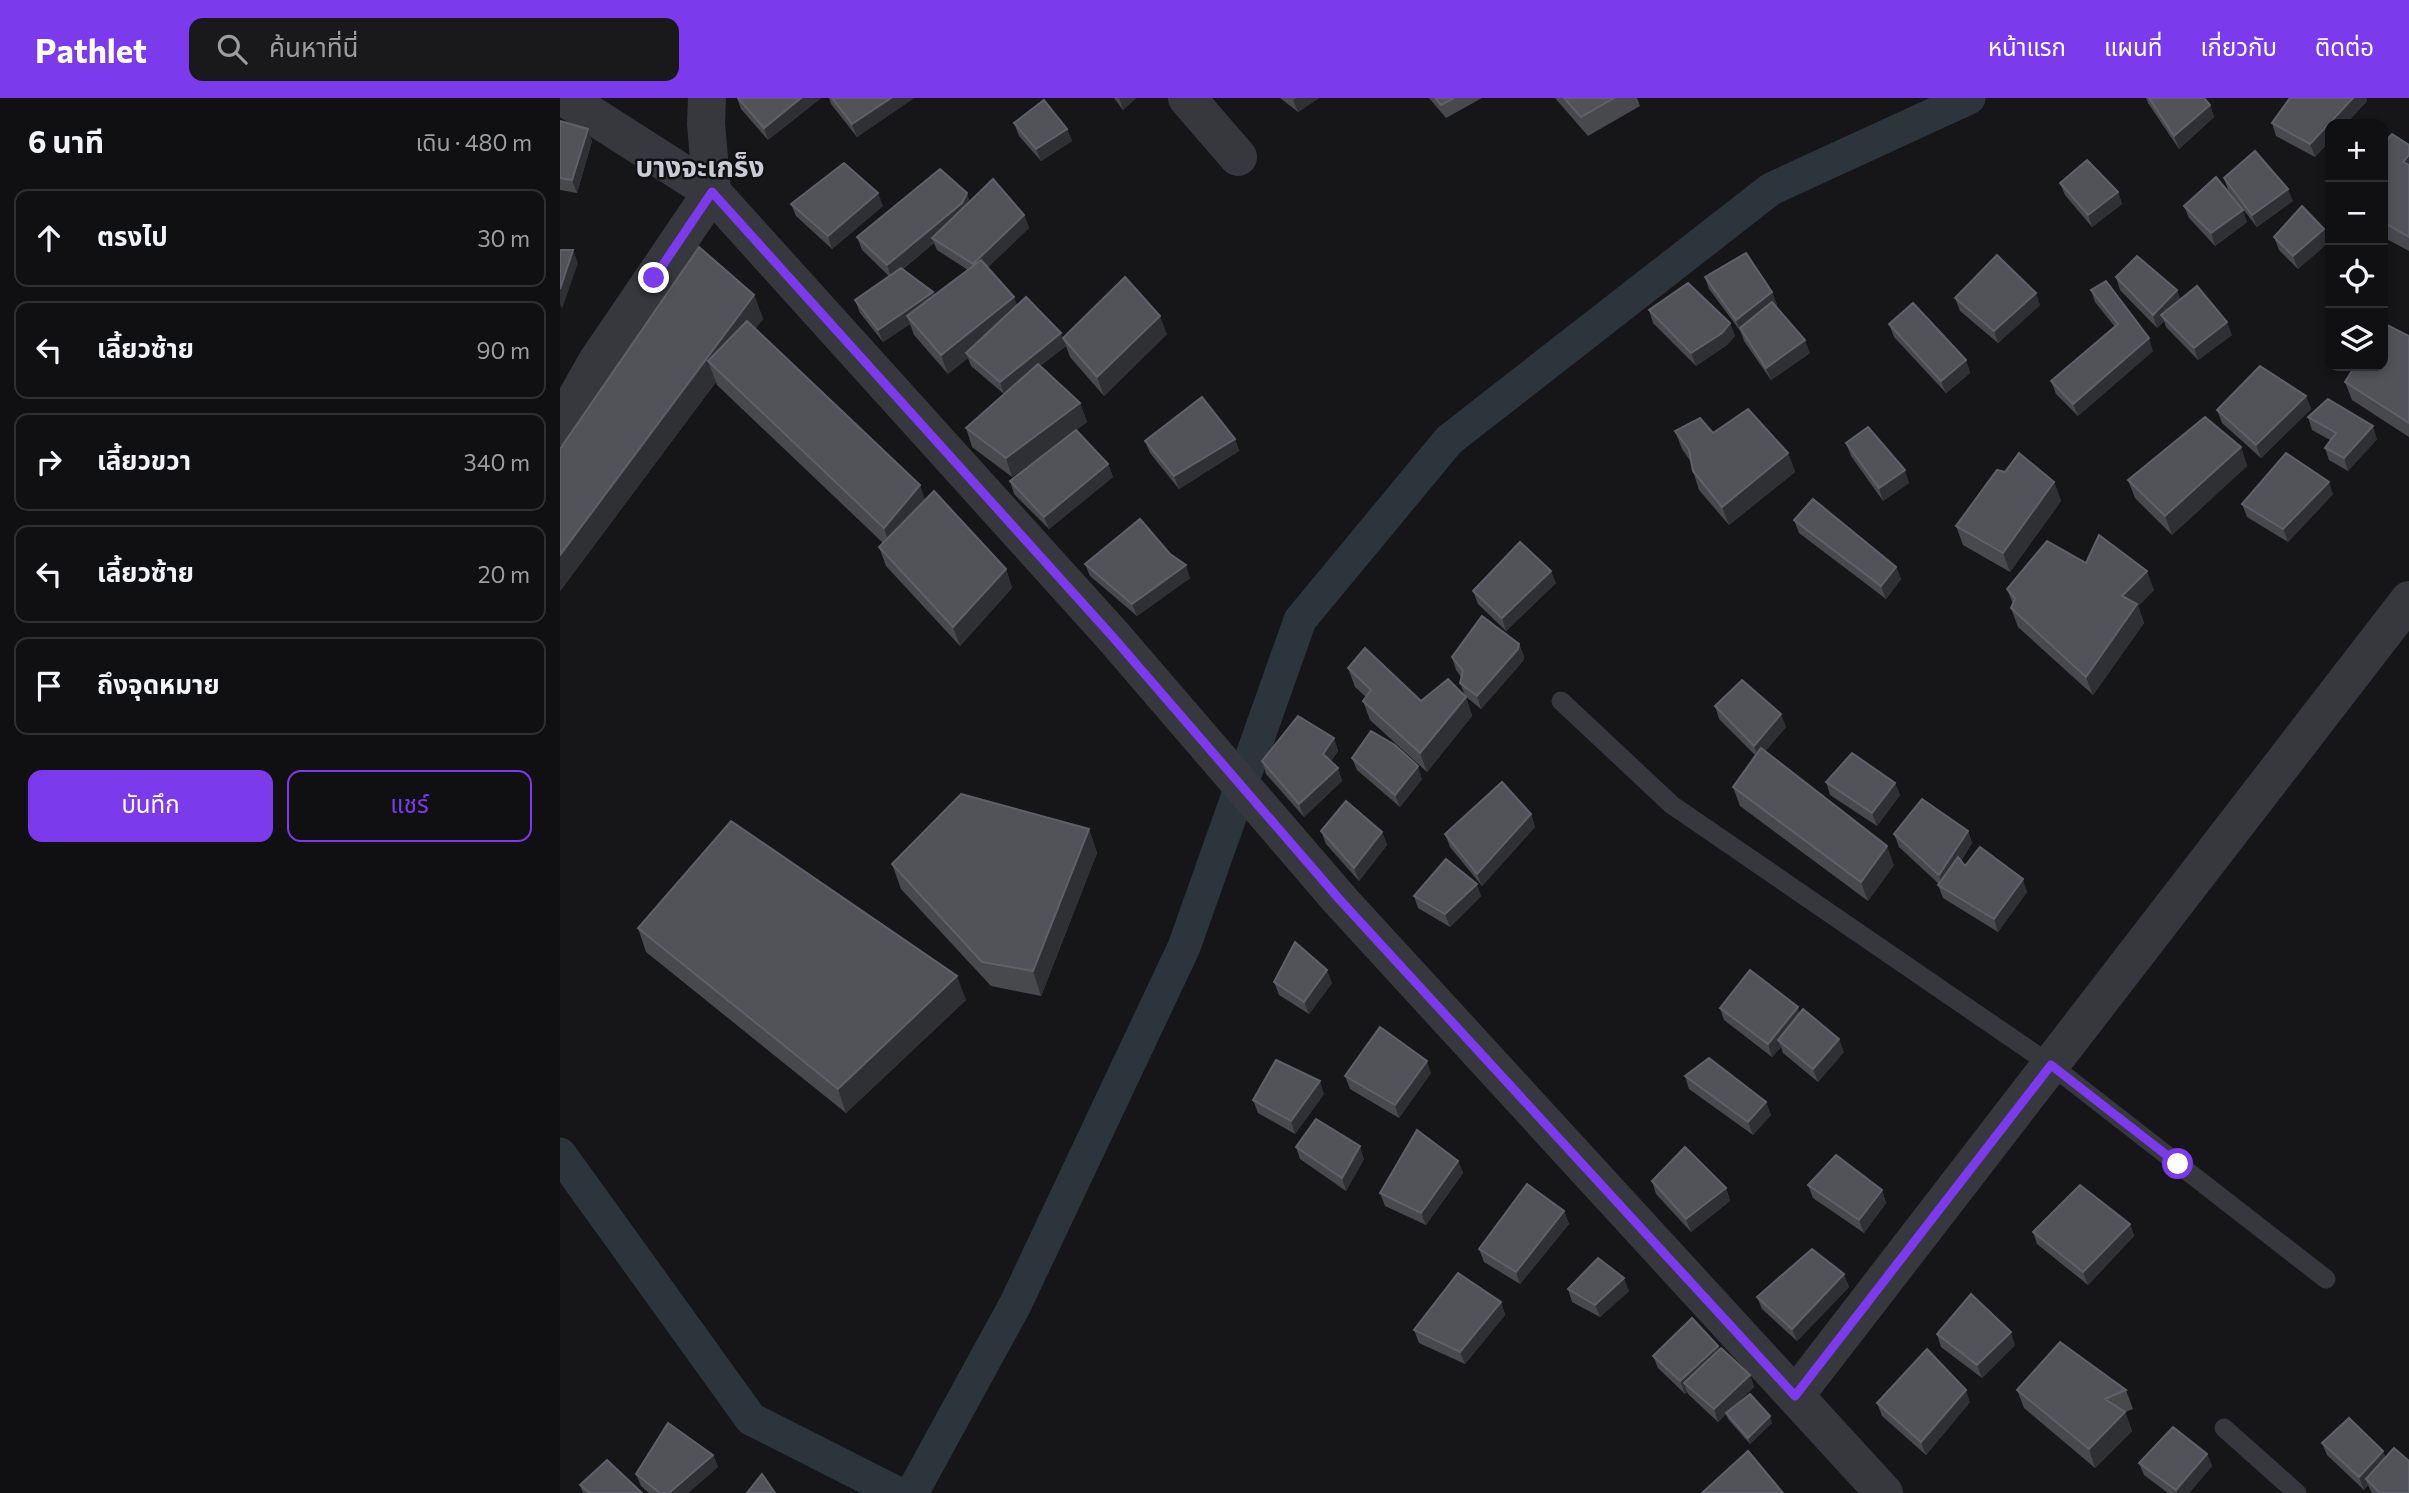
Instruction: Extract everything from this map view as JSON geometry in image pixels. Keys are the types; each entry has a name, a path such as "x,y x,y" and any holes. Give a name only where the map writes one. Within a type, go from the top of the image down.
{"street":[{"path":"565,98 712,192 1112,636 1340,900 1884,1493"},
{"path":"560,427 596,363 712,192 706,124 707,98"},
{"path":"1187,98 1238,157"},
{"path":"1795,1396 2409,600"}],"lane":[{"path":"1561,701 1672,805 2051,1065 2326,1279"},
{"path":"2224,1428 2297,1493"}],"building":[{"path":"738,98 801,98 764,128"},
{"path":"832,98 891,98 852,124"},
{"path":"1435,98 1454,98 1441,105"},
{"path":"1564,98 1614,98 1581,117"},
{"path":"2149,98 2204,98 2210,105 2174,136"},
{"path":"2290,98 2353,98 2333,119 2325,119 2325,128 2310,144 2272,123"},
{"path":"1044,100 1067,129 1036,149 1014,123"},
{"path":"560,121 588,129 572,180 560,178"},
{"path":"2392,134 2409,145 2409,155 2403,162 2409,165 2409,237 2388,225 2388,138"},
{"path":"2255,151 2288,189 2252,215 2224,178"},
{"path":"2087,160 2118,192 2088,215 2060,183"},
{"path":"844,163 878,193 828,236 791,204"},
{"path":"940,169 967,193 962,203 887,265 857,237"},
{"path":"2216,177 2243,210 2211,233 2184,206"},
{"path":"993,179 1024,215 973,264 932,238"},
{"path":"2302,206 2324,229 2293,256 2274,237"},
{"path":"699,247 754,295 560,555 560,449"},
{"path":"560,250 573,250 560,289"},
{"path":"1746,253 1772,292 1736,320 1705,277"},
{"path":"1997,255 2036,293 1994,331 1955,298"},
{"path":"2137,256 2177,290 2153,315 2116,277"},
{"path":"981,260 1014,297 941,355 907,316"},
{"path":"901,268 933,292 878,330 855,300"},
{"path":"1125,277 1160,316 1097,377 1063,338"},
{"path":"2106,281 2149,338 2073,404 2051,381 2118,324 2091,290"},
{"path":"1688,283 1730,323 1722,333 1691,353 1649,310"},
{"path":"2197,286 2227,322 2194,348 2161,315"},
{"path":"1026,297 1061,333 1000,382 966,353"},
{"path":"1772,302 1805,340 1766,368 1740,328"},
{"path":"1913,303 1966,360 1941,381 1889,324"},
{"path":"747,321 920,485 884,528 708,361"},
{"path":"2388,326 2409,336 2409,423 2345,382 2352,371 2388,371"},
{"path":"1038,364 1080,403 1006,458 966,428"},
{"path":"2260,366 2306,396 2256,445 2217,410"},
{"path":"1202,397 1235,439 1174,476 1145,441"},
{"path":"2328,399 2373,426 2344,458 2325,448 2336,433 2308,417"},
{"path":"1748,409 1788,453 1722,507 1693,471 1689,450 1675,431 1700,418 1713,433"},
{"path":"2205,417 2241,447 2165,516 2128,480"},
{"path":"1868,427 1905,470 1879,488 1846,443"},
{"path":"1076,430 1108,464 1044,517 1010,481"},
{"path":"2019,453 2054,482 2003,553 1956,526 1997,470 2005,472"},
{"path":"2286,453 2329,482 2283,529 2242,504"},
{"path":"934,491 1006,569 953,627 879,547"},
{"path":"1813,499 1896,567 1881,586 1794,520"},
{"path":"1140,519 1170,554 1186,565 1132,604 1085,564"},
{"path":"2099,535 2147,571 2122,596 2137,604 2086,677 2011,608 2015,599 2007,589 2047,541 2086,563"},
{"path":"1520,542 1551,571 1502,618 1473,591"},
{"path":"1482,616 1519,644 1518,649 1477,696 1460,683 1463,671 1452,657"},
{"path":"1365,648 1421,701 1448,679 1466,697 1420,753 1363,701 1371,690 1348,668"},
{"path":"1742,680 1781,714 1754,746 1715,706"},
{"path":"1298,716 1334,738 1323,754 1338,768 1299,804 1262,761"},
{"path":"1371,731 1395,745 1418,766 1395,795 1352,758"},
{"path":"1761,748 1887,846 1861,882 1733,787"},
{"path":"1852,753 1895,783 1872,813 1826,782"},
{"path":"1502,782 1531,814 1477,874 1445,834"},
{"path":"961,794 1089,829 1033,971 982,962 892,864"},
{"path":"1922,799 1968,831 1939,875 1894,834"},
{"path":"1346,801 1382,832 1354,868 1321,831"},
{"path":"731,821 957,976 838,1089 638,928"},
{"path":"1980,847 2023,879 1994,919 1938,885 1958,857 1965,866"},
{"path":"1446,859 1477,884 1445,914 1414,896"},
{"path":"1295,942 1327,970 1304,1002 1274,982"},
{"path":"1750,970 1798,1007 1768,1044 1720,1008"},
{"path":"1803,1009 1839,1039 1813,1069 1778,1040"},
{"path":"1380,1027 1427,1061 1395,1105 1345,1076"},
{"path":"1709,1058 1766,1102 1748,1122 1685,1076"},
{"path":"1276,1060 1320,1081 1291,1121 1253,1100"},
{"path":"1316,1119 1360,1146 1342,1178 1296,1147"},
{"path":"1417,1130 1458,1161 1421,1213 1380,1193"},
{"path":"1685,1147 1726,1188 1686,1219 1652,1181"},
{"path":"1836,1155 1882,1190 1859,1220 1808,1185"},
{"path":"1527,1184 1564,1211 1516,1272 1479,1249"},
{"path":"2080,1185 2130,1224 2083,1272 2033,1232"},
{"path":"1812,1249 1844,1274 1792,1329 1757,1297"},
{"path":"1598,1258 1624,1278 1595,1305 1568,1289"},
{"path":"1458,1273 1501,1302 1460,1352 1414,1330"},
{"path":"1971,1294 2011,1332 1977,1365 1937,1334"},
{"path":"1692,1318 1718,1346 1680,1381 1653,1356"},
{"path":"2060,1342 2126,1390 2105,1399 2125,1412 2089,1449 2017,1390"},
{"path":"1721,1348 1750,1375 1714,1409 1684,1383"},
{"path":"1927,1349 1966,1390 1921,1442 1877,1403"},
{"path":"1750,1394 1770,1416 1748,1438 1726,1413"},
{"path":"2349,1418 2383,1451 2359,1477 2322,1443"},
{"path":"668,1423 713,1455 669,1493 660,1493 636,1474"},
{"path":"2173,1427 2207,1454 2176,1490 2139,1463"},
{"path":"2394,1448 2409,1461 2409,1493 2380,1493 2366,1479"},
{"path":"1748,1451 1783,1493 1702,1493"},
{"path":"607,1460 642,1493 590,1493 580,1485"},
{"path":"762,1474 775,1493 747,1493"}],"waterway":[{"path":"912,1493 1015,1305 1184,947 1300,620 1449,440 1771,189 1969,98"},
{"path":"560,1154 751,1419 897,1493"}],"district":[{"name":"บางจะเกร็ง","path":"700,167"}],"route":[{"path":"654,278 712,192 760,249 1112,636 1340,900 1795,1396 2051,1065 2178,1164"}]}
